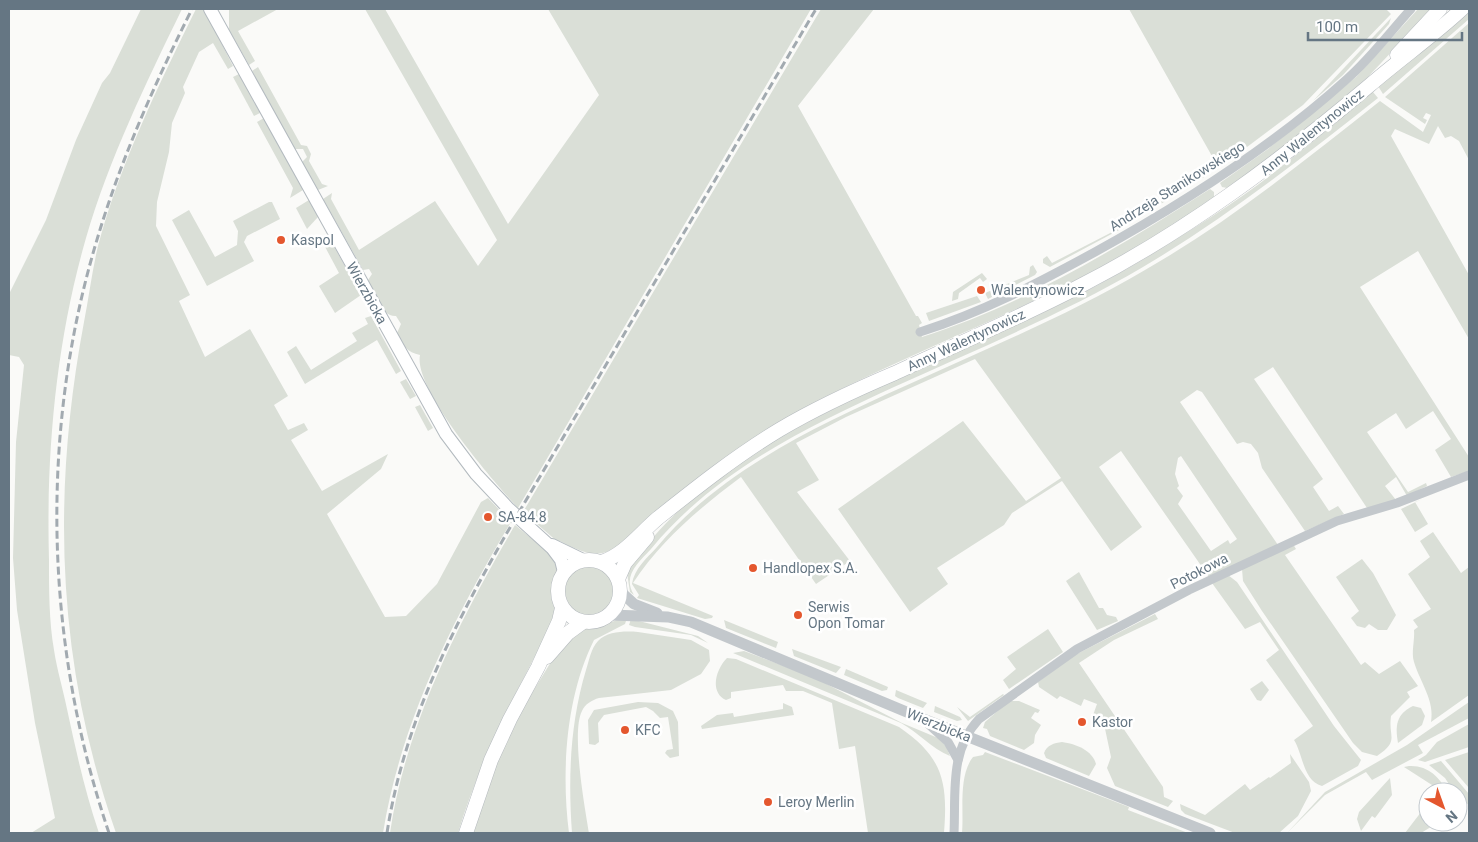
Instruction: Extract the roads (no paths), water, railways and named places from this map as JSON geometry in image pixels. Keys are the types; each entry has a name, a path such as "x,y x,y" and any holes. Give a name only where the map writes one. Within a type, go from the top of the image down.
{"main road":[{"name":"Wierzbicka","path":"210,9 443,429 490,490 516,517 544,540 561,560 564,572"},
{"name":"Anny Walentynowicz","path":"1370,85 1440,9"},
{"name":"Anny Walentynowicz","path":"601,562 614,557 680,501 743,452 808,414 1042,305 1160,241 1270,167 1427,40 1462,9"},
{"name":"Anny Walentynowicz","path":"620,585 625,563 680,501"},
{"name":"Wierzbicka","path":"544,540 583,560"},
{"path":"466,833 498,745 559,621 562,608 558,590 564,572 572,565 583,560 601,562 613,570 620,585 618,603 610,615 599,621 583,622 570,616 562,608"},
{"path":"538,666 568,633 583,622"}],"street":[{"name":"Andrzeja Stanikowskiego","path":"920,332 983,310 1023,291 1144,225 1232,169 1349,78 1411,9"},
{"name":"Potokowa","path":"954,833 954,781 958,760 967,736 979,719 1052,666 1095,639 1189,590 1337,521 1397,503 1469,475"},
{"name":"Wierzbicka","path":"620,585 634,604 668,617 691,622 921,718 1210,833"},
{"name":"Wierzbicka","path":"610,615 668,617"},
{"path":"921,718 948,742 958,760"}],"railway":[{"path":"109,833 88,761 72,688 62,614 57,539 58,464 65,390 78,316 105,213 139,124 164,66 192,9"},
{"path":"387,833 395,792 419,712 452,635 471,597 512,524 816,9"}],"place":[{"name":"Kaspol","path":"281,240"},
{"name":"Walentynowicz","path":"981,290"},
{"name":"SA-84.8","path":"488,517"},
{"name":"Handlopex S.A.","path":"753,568"},
{"name":"Serwis Opon Tomar","path":"798,615"},
{"name":"Kastor","path":"1082,722"},
{"name":"KFC","path":"625,730"},
{"name":"Leroy Merlin","path":"768,802"}]}
